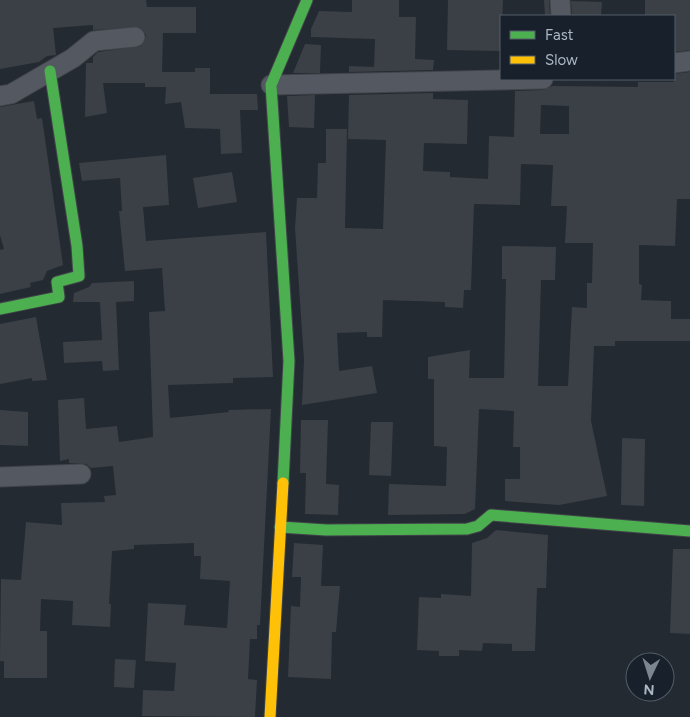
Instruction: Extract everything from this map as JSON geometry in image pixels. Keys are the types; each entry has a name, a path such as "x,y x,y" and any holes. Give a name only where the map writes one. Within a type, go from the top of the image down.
{"street":[{"path":"270,717 289,361 271,85 307,0"},
{"path":"560,0 561,15"},
{"path":"0,96 11,94 73,58 94,41 135,37"},
{"path":"675,63 690,61"},
{"path":"0,309 59,297 57,282 79,276 77,246 50,71"},
{"path":"271,85 500,80"},
{"path":"0,477 81,474"},
{"path":"280,527 326,530 467,529 478,526 491,516 690,531"}],"building":[{"path":"0,0 146,0 147,7 196,7 196,33 163,33 162,72 195,72 195,68 210,68 210,94 257,94 258,110 240,110 242,153 221,154 220,129 185,128 181,102 165,104 166,87 145,87 145,83 103,83 107,113 85,117 86,63 93,63 93,57 98,52 141,46 146,35 139,27 93,30 93,25 53,28 56,55 47,56 39,62 0,69"},
{"path":"352,0 399,0 399,17 416,17 415,59 434,60 433,70 349,72 349,66 374,67 375,39 311,37 311,29 319,11 352,12"},
{"path":"448,0 503,0 502,15 500,15 500,51 447,50"},
{"path":"544,0 549,0 550,15 545,15"},
{"path":"645,0 690,0 690,50 675,52 675,15 645,15"},
{"path":"571,1 602,2 601,15 572,15"},
{"path":"305,44 321,45 320,73 293,73"},
{"path":"690,72 690,199 677,199 675,246 639,245 639,284 642,285 641,300 671,301 671,319 690,319 690,341 615,341 615,346 594,346 591,421 607,496 559,505 505,501 505,479 520,479 520,447 513,447 514,411 479,409 475,509 465,514 388,515 389,484 446,486 447,447 434,446 434,379 428,379 428,357 470,350 469,378 504,378 506,279 502,279 502,246 556,247 555,280 541,280 538,386 568,386 572,307 587,308 587,283 592,283 593,243 565,243 567,206 551,206 553,165 521,164 520,205 474,204 471,290 464,290 463,308 445,307 445,302 383,300 382,337 367,337 367,332 337,333 339,371 372,366 377,393 302,405 304,360 295,228 297,198 317,198 318,163 326,163 326,129 347,129 345,228 383,229 386,140 348,139 349,95 433,93 433,99 468,100 467,144 424,143 423,171 450,172 450,177 488,179 489,136 514,137 515,91 543,90 552,86 638,87 638,82 674,82 675,74","holes":["541,105 569,106 569,134 540,134"]},
{"path":"315,95 314,128 289,127 287,96"},
{"path":"34,101 37,119 42,118 63,265 47,271 43,280 30,283 31,287 0,294 0,250 4,249 0,235 0,107"},
{"path":"166,155 169,205 143,207 146,241 266,232 273,377 233,378 233,383 168,385 170,418 229,412 228,410 271,409 260,625 257,625 257,639 250,639 248,679 257,680 255,717 142,716 143,690 174,691 176,663 145,661 148,603 186,605 184,625 227,628 230,581 200,579 201,556 194,556 194,543 134,545 134,549 112,551 109,604 111,604 110,627 72,625 73,601 41,599 40,631 47,631 47,678 4,678 4,661 0,661 1,579 21,580 26,522 62,525 61,503 105,502 104,496 116,495 113,466 91,468 86,464 69,463 69,459 60,461 58,400 84,398 86,429 117,426 119,442 153,437 149,312 165,311 162,268 125,271 119,211 122,211 120,178 82,181 79,163"},
{"path":"232,172 237,202 198,208 193,178"},
{"path":"134,281 134,301 116,302 119,370 103,371 102,361 64,363 63,342 102,340 100,302 73,302 74,293 89,287 92,283"},
{"path":"36,317 47,380 32,381 32,378 0,384 0,324"},
{"path":"0,410 28,412 28,446 0,445"},
{"path":"301,420 328,420 326,484 339,485 338,515 305,514 306,473 300,473"},
{"path":"371,422 393,422 391,476 369,475"},
{"path":"622,438 645,439 644,506 621,505"},
{"path":"496,530 548,535 546,588 537,588 535,651 512,651 512,644 483,643 482,651 459,650 459,656 439,656 439,651 417,650 419,597 441,598 441,594 471,596 472,543 487,538"},
{"path":"294,543 323,545 321,586 340,586 336,632 332,632 331,679 288,677 291,606 300,607 301,577 292,577"},
{"path":"673,549 690,549 690,634 670,633"},
{"path":"115,659 136,660 134,688 114,687"}],"traffic: fast":[{"path":"283,483 289,361 271,85 307,0"},
{"path":"0,309 59,297 57,282 79,276 77,246 50,71"},
{"path":"280,527 326,530 467,529 478,526 491,515 690,531"}],"traffic: slow":[{"path":"270,717 283,483"}]}
